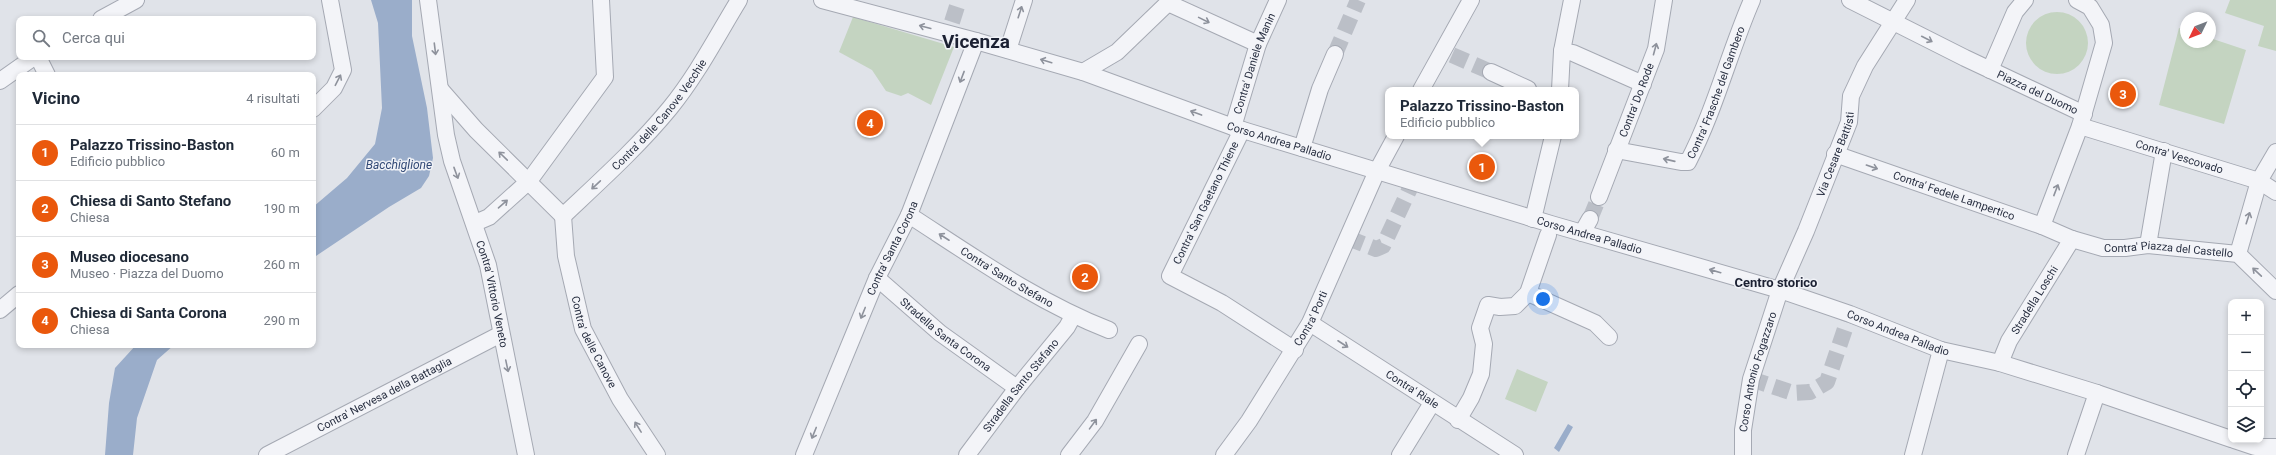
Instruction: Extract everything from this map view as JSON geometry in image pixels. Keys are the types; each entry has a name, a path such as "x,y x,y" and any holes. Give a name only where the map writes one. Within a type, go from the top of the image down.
{"street":[{"path":"107,16 136,0"},
{"path":"316,106 334,88 343,70 330,0"},
{"path":"475,223 489,217 529,181 605,77 601,0"},
{"name":"Contra' delle Canove Vecchie","path":"563,216 621,162 671,107 707,54 739,0"},
{"name":"Corso Andrea Palladio","path":"822,0 950,28 976,41 1083,72 1238,128 1533,219 1549,229 1582,234 1780,290 1850,314 1941,350 2000,363 2097,393 2228,438"},
{"path":"1008,50 1024,0"},
{"name":"Contra' Daniele Manin","path":"1238,128 1258,44 1278,0"},
{"path":"1424,87 1448,53 1471,0"},
{"path":"1560,87 1562,51 1572,0"},
{"name":"Contra' Do Rode","path":"1599,197 1656,49 1664,0"},
{"name":"Contra' Frasche del Gambero","path":"1616,150 1688,162 1718,91 1740,28 1752,0"},
{"path":"1850,0 1990,70"},
{"name":"Via Cesare Battisti","path":"1780,290 1806,231 1835,154 1850,122 1851,96 1865,66 1892,21 1908,0"},
{"name":"Piazza del Duomo","path":"2026,0 2016,12 1990,70 2082,120 2104,44 2101,24 2090,7 2077,0"},
{"path":"1083,72 1118,52 1170,2 1258,44"},
{"name":"Contra' Vittorio Veneto","path":"431,4 446,136 452,161 475,223 488,265 526,455"},
{"name":"Contra' Santa Corona","path":"804,455 877,278 909,215 976,41"},
{"path":"1562,51 1573,53 1643,84"},
{"path":"1302,148 1320,89 1335,54"},
{"path":"0,81 30,60"},
{"path":"40,60 46,72"},
{"path":"1491,72 1524,87"},
{"path":"440,90 476,130 563,216"},
{"path":"2042,226 2082,120"},
{"name":"Contra' Vescovado","path":"2082,120 2164,151 2259,181 2276,192"},
{"name":"Contra' San Gaetano Thiene","path":"1238,128 1170,276 1222,303 1295,350"},
{"path":"446,136 465,130 476,130"},
{"name":"Contra' Porti","path":"1224,455 1295,350 1310,323 1377,171 1394,139"},
{"path":"1533,219 1552,139"},
{"path":"2148,245 2164,151"},
{"path":"2238,254 2259,181 2276,152"},
{"name":"Contra' Fedele Lampertico","path":"1835,154 2042,226 2072,239"},
{"name":"Contra' Santo Stefano","path":"909,215 1026,290 1073,316 1109,330"},
{"name":"Contra' delle Canove","path":"563,216 566,256 579,316 590,344 620,399 657,455"},
{"path":"1582,234 1590,219"},
{"path":"1458,420 1471,398 1481,374 1484,344 1480,328 1488,305 1500,307 1515,306 1528,293 1549,229"},
{"name":"Contra' Piazza del Castello","path":"2072,239 2103,248 2125,248 2148,245 2238,254 2276,291"},
{"name":"Stradella Loschi","path":"2000,363 2009,341 2072,239"},
{"name":"Stradella Santa Corona","path":"877,278 940,333 1017,388"},
{"name":"Corso Antonio Fogazzaro","path":"1743,455 1743,430 1751,379 1780,290"},
{"path":"1528,293 1595,323 1608,337"},
{"path":"0,310 16,297"},
{"name":"Stradella Santo Stefano","path":"967,455 1017,388 1067,327 1073,316"},
{"name":"Contra' Riale","path":"1310,323 1458,420 1515,455"},
{"name":"Contra' Nervesa della Battaglia","path":"267,455 501,334"},
{"path":"1069,455 1095,421 1139,344"},
{"path":"1913,455 1941,350"},
{"path":"2076,455 2097,393"},
{"path":"1400,455 1432,403"},
{"path":"2243,443 2268,450"}],"green space":[{"path":"2230,0 2276,0 2276,51 2258,46 2264,26 2225,13"},
{"path":"2051,12 2063,12 2079,21 2086,31 2088,43 2086,55 2079,65 2063,74 2051,74 2040,69 2031,60 2026,49 2026,37 2031,26 2040,17"},
{"path":"853,17 954,47 931,105 908,93 901,96 886,91 872,70 839,52"},
{"path":"2179,28 2180,48 2216,48 2216,40 2246,50 2224,124 2159,105"},
{"path":"1517,369 1548,382 1536,412 1505,399"}],"water":[{"name":"Bacchiglione","path":"371,0 412,0 412,36 427,108 433,158 429,176 421,188 389,207 316,256 316,204 347,178 375,144 382,108 378,23"},
{"path":"133,348 171,348 157,360 137,418 133,455 105,455 109,403 115,368"},
{"path":"1568,424 1573,427 1559,452 1554,448"}],"tunnel":[{"path":"952,22 959,0"},
{"path":"1335,54 1358,0"},
{"path":"1452,55 1491,72"},
{"path":"1348,238 1376,249 1383,246 1413,182"},
{"path":"1590,219 1599,197"},
{"path":"1751,379 1793,393 1810,392 1827,382 1850,314"}],"place":[{"name":"Museo diocesano","path":"2123,94"},
{"name":"Chiesa di Santa Corona","path":"870,123"},
{"name":"Palazzo Trissino-Baston","path":"1482,167"},
{"name":"Chiesa di Santo Stefano","path":"1085,277"}],"district":[{"name":"Vicenza","path":"976,41"},
{"name":"Centro storico","path":"1776,282"}]}
